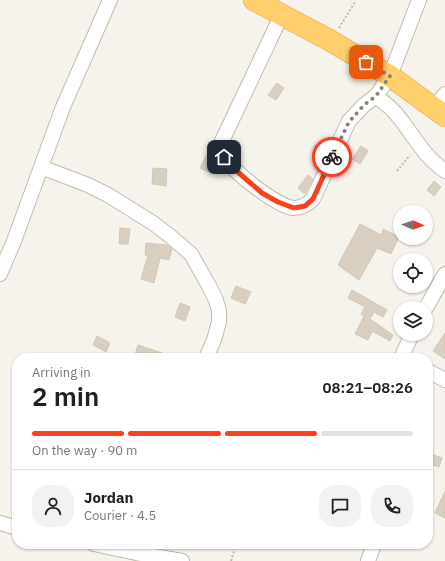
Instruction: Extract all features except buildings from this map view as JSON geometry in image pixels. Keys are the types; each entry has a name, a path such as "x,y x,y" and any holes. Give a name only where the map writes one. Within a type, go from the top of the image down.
{"highway":[{"path":"254,0 331,41 441,106"}],"street":[{"path":"0,274 14,241 63,107 110,0"},
{"path":"282,14 222,141 222,149 224,157 232,167 262,193 278,202 294,208 305,206 313,199 349,122 364,105 376,96 390,76 419,0"},
{"path":"376,96 397,115 427,156 445,171"},
{"path":"41,166 88,185 108,195 153,223 191,254 216,300 219,311 219,322 208,353"},
{"path":"430,301 445,274"},
{"path":"404,353 409,341"},
{"path":"433,373 445,380"},
{"path":"0,523 12,526"},
{"path":"117,549 182,561"},
{"path":"368,561 372,549"}],"path":[{"path":"331,41 355,2"},
{"path":"398,171 418,145"},
{"path":"232,561 235,549"}],"way so far":[{"path":"332,157 349,122 364,105 376,96 390,76 366,62"}],"route":[{"path":"224,157 232,167 262,193 278,202 294,208 305,206 313,199 332,157"}]}
